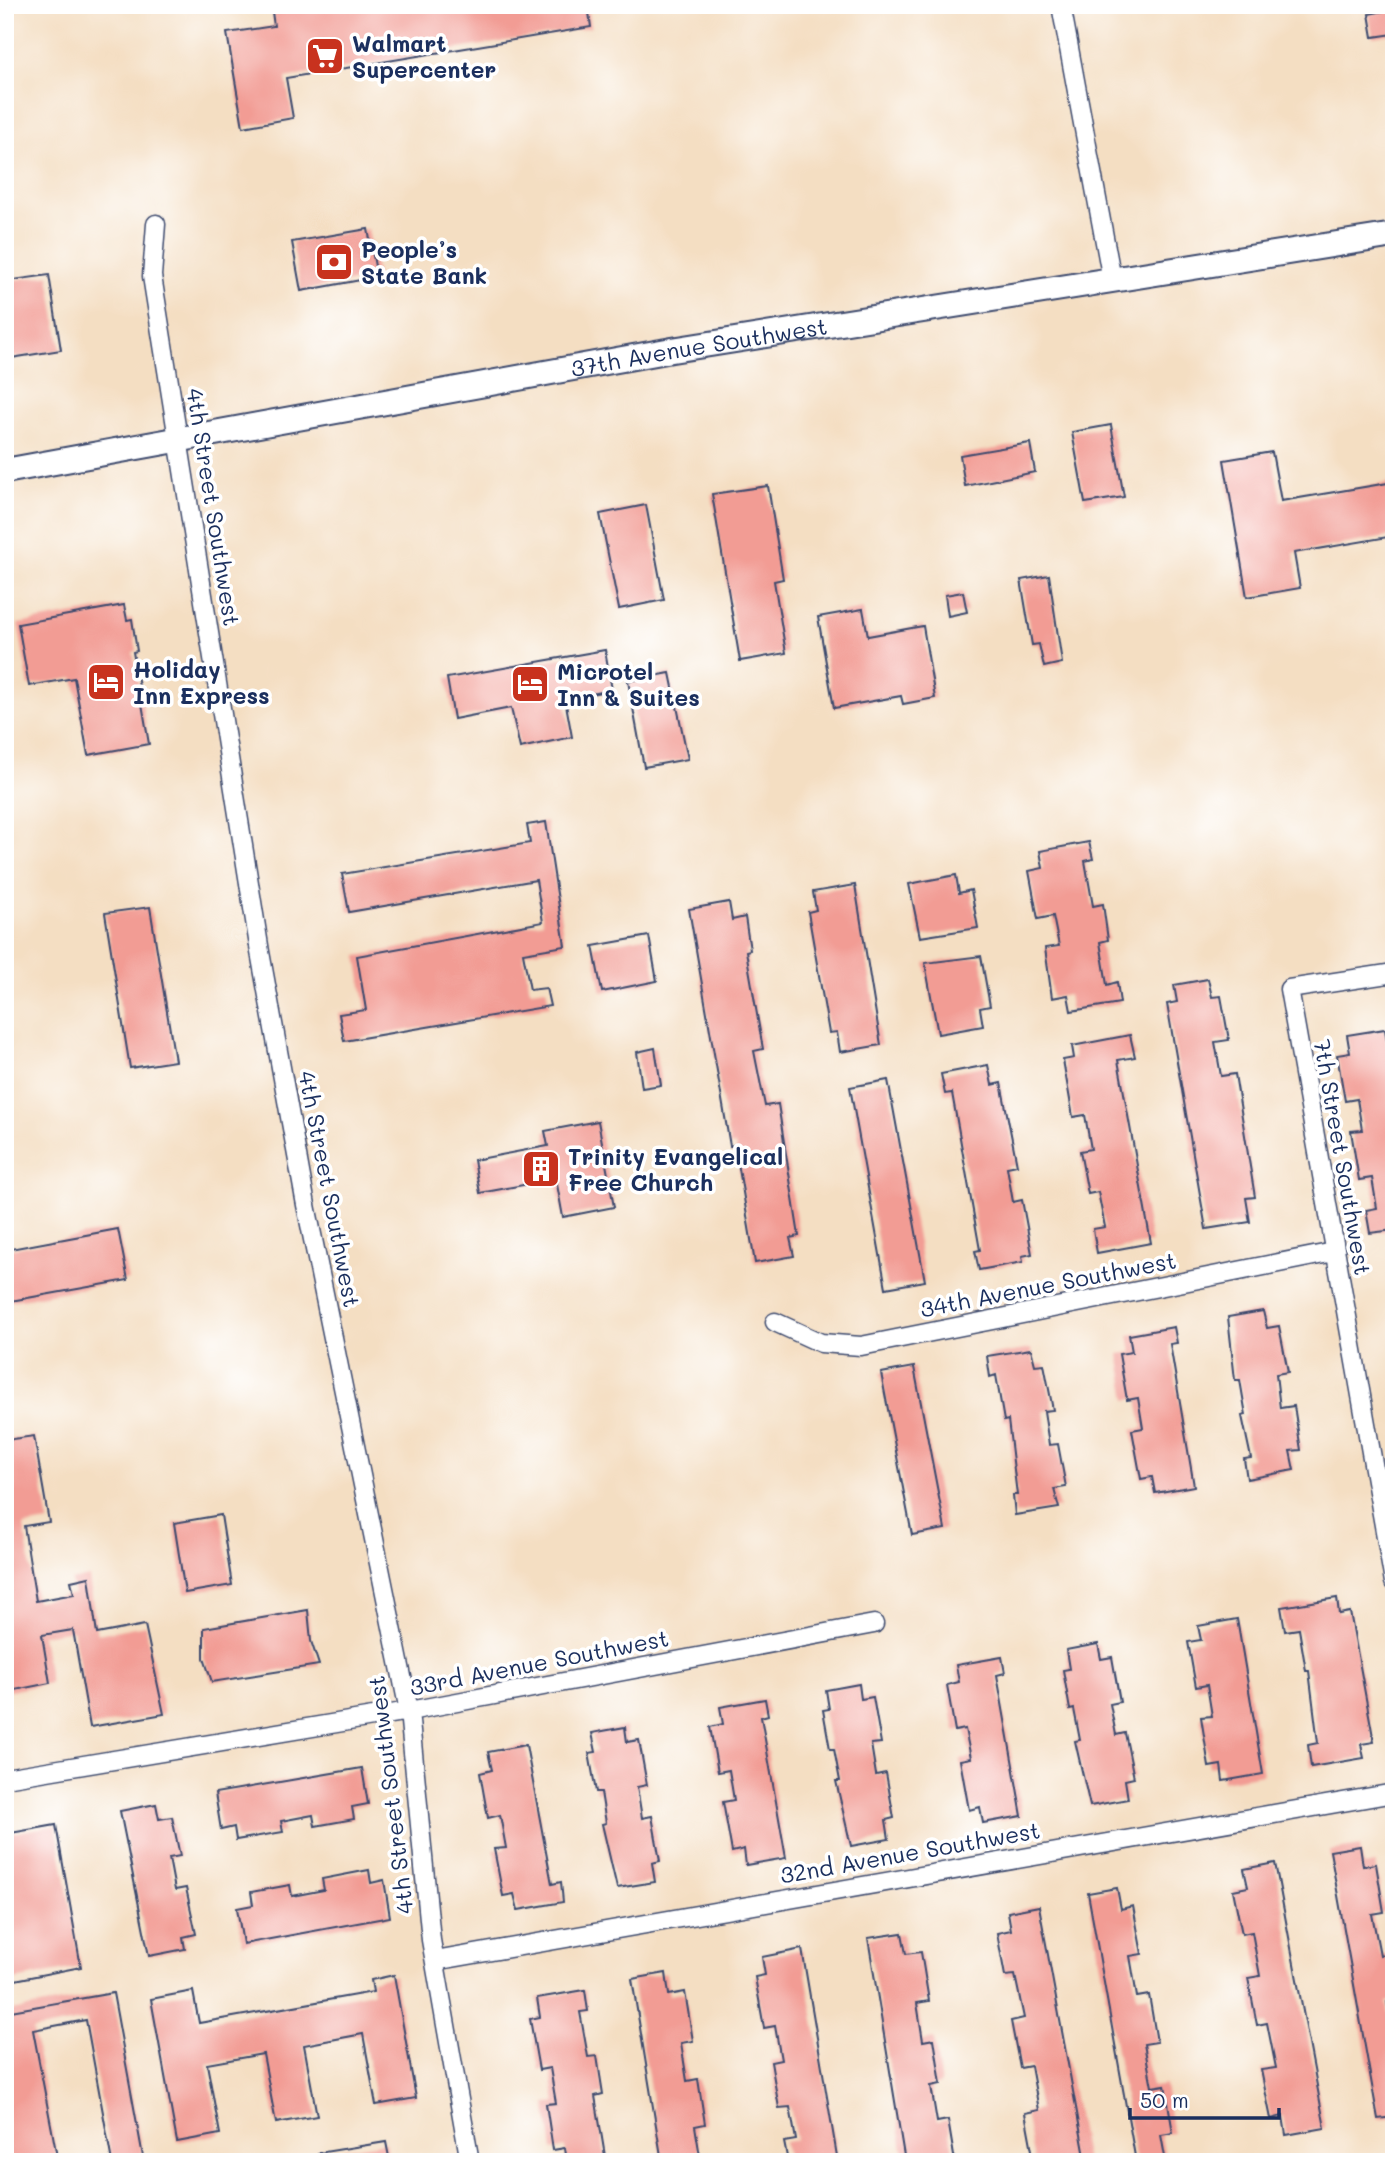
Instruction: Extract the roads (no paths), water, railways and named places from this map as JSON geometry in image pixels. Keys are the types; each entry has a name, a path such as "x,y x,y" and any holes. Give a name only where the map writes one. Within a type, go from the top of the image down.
{"main road":[{"name":"37th Avenue Southwest","path":"5,471 672,350 1394,235"}],"street":[{"path":"1061,5 1112,280"},
{"name":"4th Street Southwest","path":"156,224 152,276 180,438 232,787 298,1164 409,1711 435,1961 470,2162"},
{"name":"7th Street Southwest","path":"1394,973 1289,989 1334,1252 1389,1531 1394,1582"},
{"name":"34th Avenue Southwest","path":"775,1322 821,1343 861,1346 1334,1252"},
{"name":"33rd Avenue Southwest","path":"5,1778 409,1711 874,1624"},
{"name":"32nd Avenue Southwest","path":"435,1961 1394,1793"}],"place":[{"name":"Walmart Supercenter","path":"325,56"},
{"name":"People’s State Bank","path":"334,262"},
{"name":"Holiday Inn Express","path":"106,682"},
{"name":"Microtel Inn & Suites","path":"530,684"},
{"name":"Trinity Evangelical Free Church","path":"541,1169"}]}
